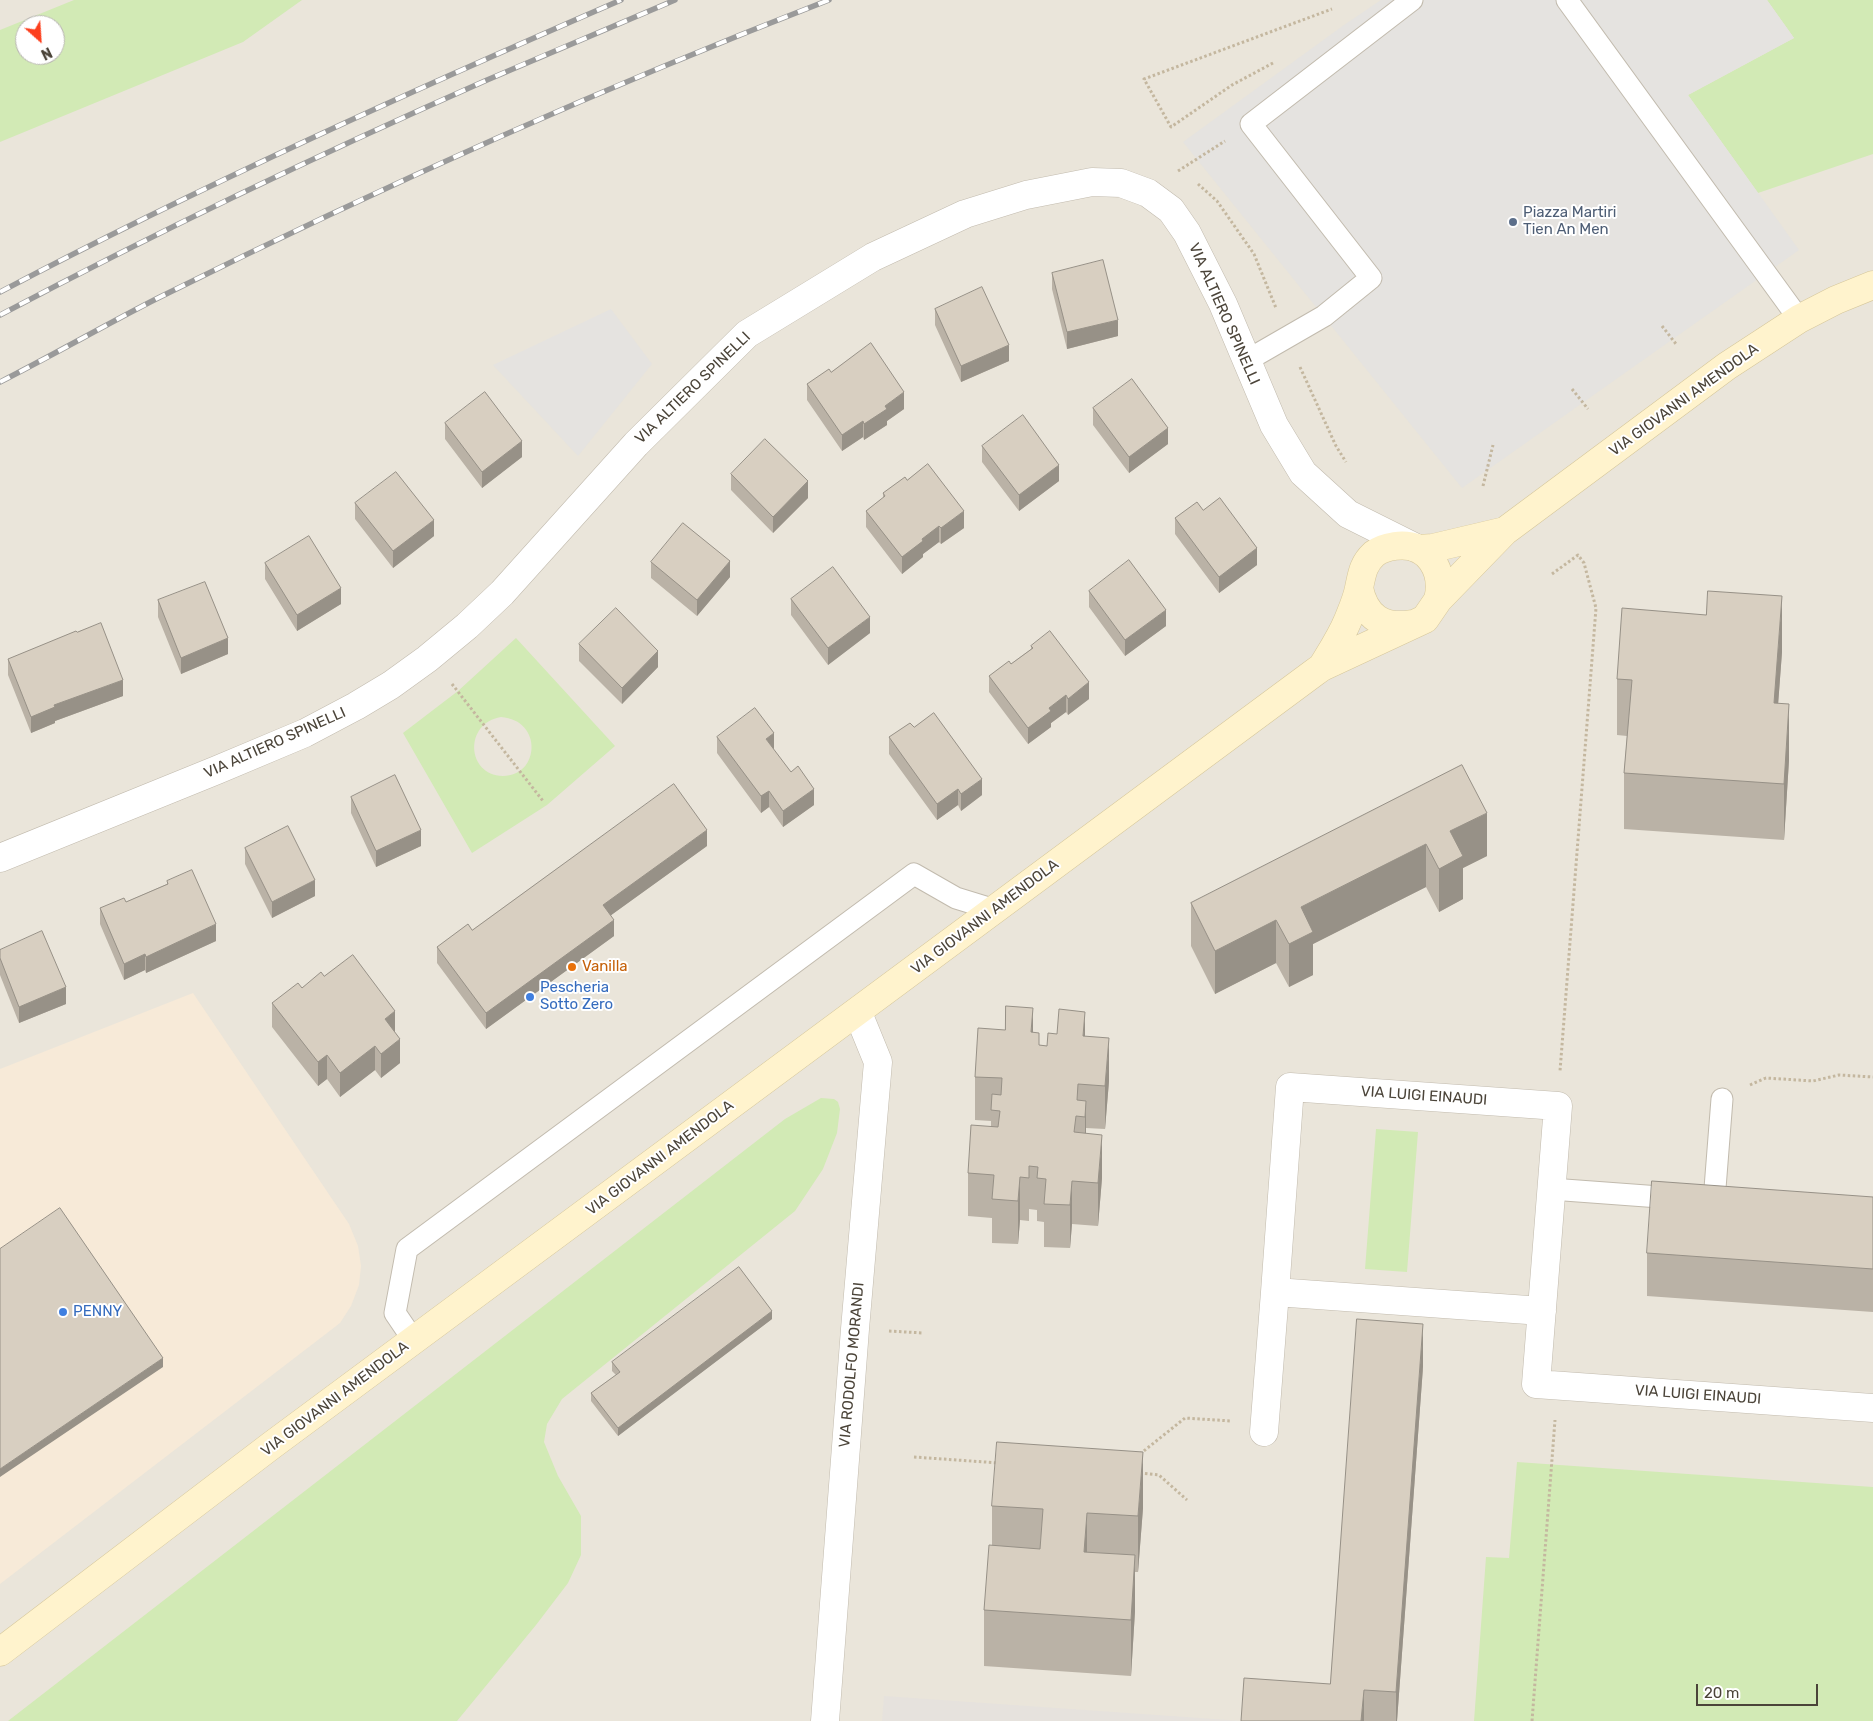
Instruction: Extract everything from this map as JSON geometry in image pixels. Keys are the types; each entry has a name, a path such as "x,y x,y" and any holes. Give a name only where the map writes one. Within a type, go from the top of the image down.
{"street":[{"name":"VIA ALTIERO SPINELLI","path":"0,858 305,733 391,685 427,659 467,626 502,593 636,444 747,334 873,257 965,214 1026,195 1092,182 1120,183 1148,193 1171,210 1187,233 1223,304 1274,425 1303,473 1348,514 1416,548"},
{"name":"VIA GIOVANNI AMENDOLA","path":"0,1652 272,1445 858,1013 1322,667 1424,618 1438,600 1505,531 1727,366 1799,319 1836,300 1873,285"},
{"name":"VIA GIOVANNI AMENDOLA","path":"1322,667 1348,620 1366,563 1376,553 1387,547 1401,545 1416,548 1433,548 1505,531"},
{"path":"1416,548 1428,555 1436,565 1440,576 1441,589 1438,600"},
{"path":"1359,588 1365,606 1378,620 1402,626 1414,624"},
{"name":"VIA RODOLFO MORANDI","path":"825,1721 855,1328 878,1062 858,1013"},
{"name":"VIA LUIGI EINAUDI","path":"1265,1428 1290,1087 1558,1106 1536,1384 1873,1408"},
{"path":"1275,1292 1542,1311"}],"lane":[{"path":"1246,361 1324,316 1371,278 1251,124 1412,0"},
{"path":"1567,0 1799,319"},
{"path":"414,1341 394,1313 407,1249 415,1243 914,874 956,898 995,910"},
{"path":"1551,1189 1714,1201 1722,1098"}],"path":[{"path":"1281,59 1232,85 1171,127 1144,79 1332,9"},
{"path":"1148,193 1179,170 1251,124"},
{"path":"1171,166 1185,174"},
{"path":"1191,178 1217,201 1254,254 1286,338 1336,446 1349,466"},
{"path":"1662,326 1676,344"},
{"path":"1572,389 1588,409"},
{"path":"1483,486 1493,445"},
{"path":"1552,574 1578,555 1584,563 1596,608 1563,1033"},
{"path":"427,659 458,691 543,801"},
{"path":"1722,1098 1766,1078 1813,1081 1839,1075 1873,1077"},
{"path":"1532,1721 1558,1385"},
{"path":"1133,1460 1184,1418 1265,1428"},
{"path":"914,1457 1001,1464"},
{"path":"1135,1473 1159,1475 1187,1500"}],"shaded area":[{"path":"0,0 1873,0 1873,1721 0,1721"},
{"name":"Piazza Martiri Tien An Men","path":"1381,0 1767,0 1794,38 1688,95 1799,250 1462,488 1183,142"},
{"path":"611,309 652,364 578,456 493,365"},
{"path":"193,993 349,1224 358,1246 361,1266 359,1285 351,1306 340,1323 0,1584 0,1069"},
{"path":"884,1696 1243,1721 882,1721"}],"green space":[{"path":"74,0 302,0 243,42 0,142 0,30 15,24 15,65 65,65 65,15 37,15"},
{"path":"1767,0 1873,0 1873,154 1758,193 1688,95 1794,38"},
{"path":"516,638 615,746 547,805 472,853 403,733 458,691","holes":["501,717 515,720 524,727 530,737 532,748 530,758 524,767 515,774 503,776 491,773 482,767 476,758 474,748 480,729 489,721"]},
{"path":"821,1098 834,1099 838,1102 840,1109 837,1133 823,1169 795,1211 562,1399 547,1424 544,1442 558,1476 581,1516 581,1555 568,1583 457,1721 8,1721 785,1119"},
{"path":"1376,1129 1418,1132 1407,1272 1365,1269"},
{"path":"1517,1462 1873,1487 1873,1721 1474,1721 1486,1557 1509,1558"}],"building":[{"path":"1103,260 1118,320 1067,332 1052,273"},
{"path":"982,287 1009,345 961,366 935,309"},
{"path":"871,343 904,392 885,406 887,409 864,424 863,421 842,435 807,384 829,369 831,372"},
{"path":"1132,379 1168,428 1129,457 1093,408"},
{"path":"485,392 522,441 482,472 445,423"},
{"path":"1023,415 1059,465 1019,495 982,446"},
{"path":"765,439 808,481 773,517 731,474"},
{"path":"928,464 964,511 941,528 939,526 902,557 866,511 885,496 883,493 905,477 907,480"},
{"path":"396,472 434,520 393,551 355,503"},
{"path":"1220,498 1257,548 1219,577 1175,518 1197,502 1203,510"},
{"path":"683,523 730,561 697,600 651,562"},
{"path":"309,536 341,588 297,615 265,563"},
{"path":"1129,560 1166,610 1125,640 1089,591"},
{"path":"833,567 870,617 828,648 791,599"},
{"path":"205,582 228,638 181,658 158,600"},
{"path":"1708,591 1782,596 1774,703 1789,704 1784,784 1624,773 1632,680 1617,679 1622,608 1706,615"},
{"path":"616,608 658,651 622,688 579,644"},
{"path":"101,623 123,680 54,705 55,707 31,717 8,659 76,631"},
{"path":"1050,631 1089,682 1068,699 1066,695 1049,708 1051,711 1028,728 989,676 1009,661 1011,664 1033,648 1031,646"},
{"path":"755,708 774,733 766,739 791,772 798,766 814,789 783,811 769,791 761,796 717,737"},
{"path":"934,713 982,779 961,794 958,789 937,804 889,737 910,723 914,727"},
{"path":"1462,765 1487,813 1450,831 1463,856 1439,869 1426,844 1301,907 1313,932 1289,944 1276,920 1215,951 1191,903"},
{"path":"395,775 421,830 376,851 351,797"},
{"path":"674,784 707,830 603,905 614,920 486,1013 437,947 468,924 472,930"},
{"path":"288,826 315,880 272,902 245,848"},
{"path":"192,870 216,924 146,957 145,954 124,964 100,908 124,898 126,902 168,884 167,881"},
{"path":"42,931 66,987 19,1007 0,958 0,950"},
{"path":"353,955 395,1011 385,1019 400,1039 381,1054 375,1046 340,1073 327,1055 318,1062 272,1003 298,983 302,988 321,972 324,976"},
{"path":"1006,1006 1033,1008 1031,1032 1039,1033 1039,1045 1047,1046 1048,1033 1057,1034 1059,1009 1085,1012 1083,1036 1109,1038 1105,1086 1078,1084 1077,1100 1086,1101 1085,1117 1076,1116 1074,1132 1102,1135 1098,1183 1072,1181 1070,1205 1044,1204 1046,1179 1037,1178 1038,1167 1029,1166 1029,1178 1020,1177 1018,1201 992,1199 994,1175 968,1173 971,1125 998,1127 1000,1111 991,1110 992,1094 1001,1095 1002,1078 975,1077 978,1028 1005,1030"},
{"path":"1652,1181 1873,1197 1873,1269 1647,1253"},
{"name":"PENNY","path":"60,1208 163,1358 0,1469 0,1249"},
{"path":"739,1267 772,1311 618,1428 591,1393 620,1372 612,1362"},
{"path":"1357,1319 1423,1324 1396,1692 1364,1690 1361,1721 1241,1721 1244,1678 1330,1684"},
{"path":"997,1442 1143,1452 1138,1516 1087,1513 1084,1552 1135,1555 1131,1620 984,1610 989,1545 1040,1549 1043,1509 992,1506"}],"railway":[{"path":"0,292 76,252 308,140 621,0"},
{"path":"0,315 120,253 302,164 487,80 675,0"},
{"path":"0,382 158,298 406,179 659,68 829,0"}],"place":[{"name":"Piazza Martiri Tien An Men","path":"1513,222"},
{"name":"Vanilla","path":"572,967"},
{"name":"Pescheria Sotto Zero","path":"530,997"},
{"name":"PENNY","path":"63,1312"}]}
